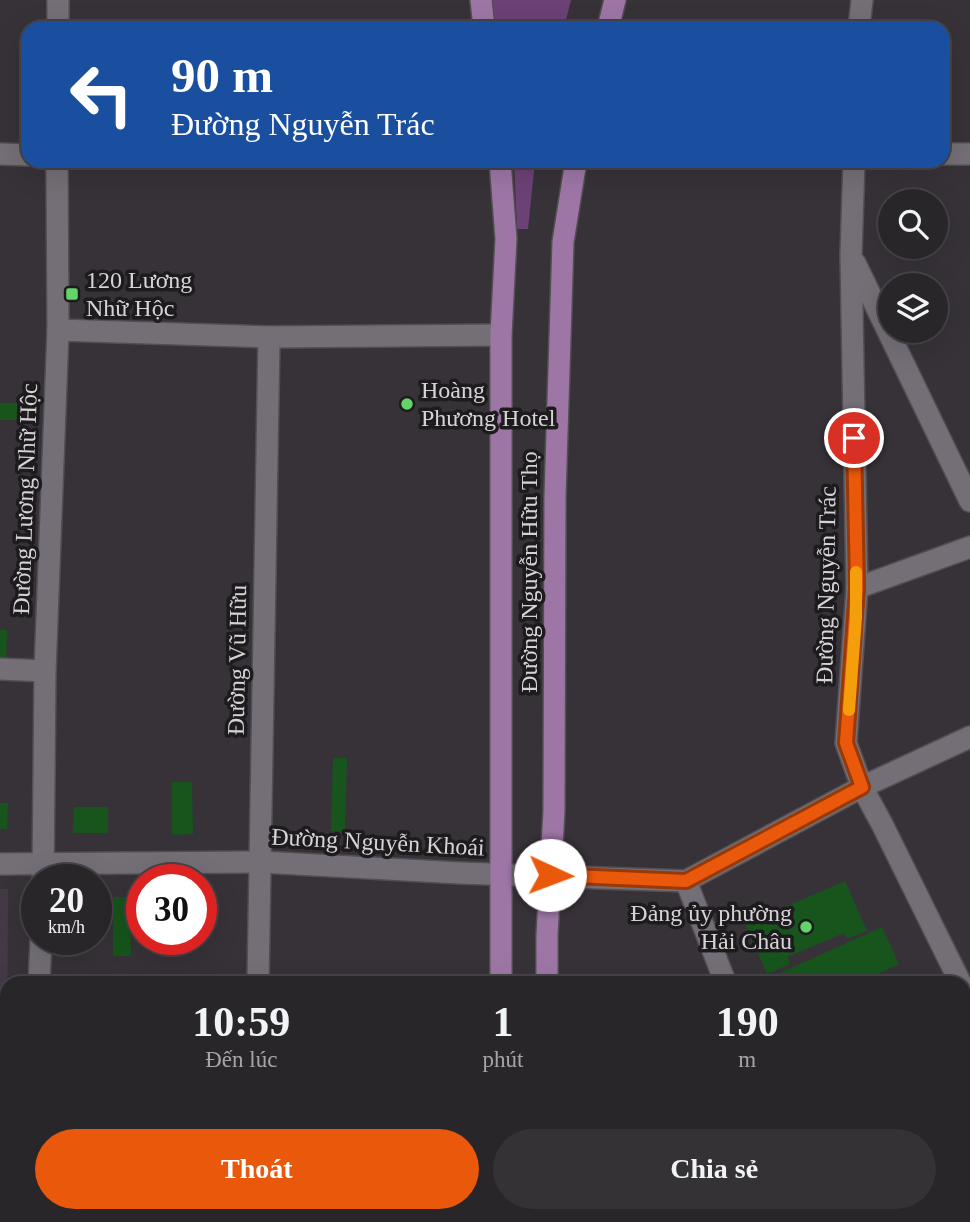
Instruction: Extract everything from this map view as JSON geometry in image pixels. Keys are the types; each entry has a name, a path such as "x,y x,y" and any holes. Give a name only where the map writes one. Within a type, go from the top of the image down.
{"main road":[{"path":"481,0 483,21"},
{"path":"610,21 615,0"},
{"name":"Đường Nguyễn Hữu Thọ","path":"501,168 506,239 501,335 501,976"},
{"name":"Đường Nguyễn Hữu Thọ","path":"547,976 554,811 555,497 563,242 575,168"}],"street":[{"path":"58,0 58,21"},
{"path":"860,21 862,0"},
{"path":"950,154 970,153"},
{"path":"0,154 21,155"},
{"name":"Đường Lương Nhữ Hộc","path":"43,864 45,670 58,330 57,168"},
{"name":"Đường Nguyễn Trác","path":"854,168 852,255 857,588 846,743 862,787 957,976"},
{"path":"852,255 970,501"},
{"path":"58,330 269,337 501,335"},
{"name":"Đường Vũ Hữu","path":"258,976 269,337"},
{"path":"857,588 970,547"},
{"path":"0,670 45,670"},
{"path":"723,976 686,881 862,787 970,737"},
{"name":"Đường Nguyễn Khoái","path":"112,869 261,862 500,875 686,881"},
{"name":"Đường Nguyễn Khoái","path":"0,864 21,868"},
{"path":"39,976 40,955"}],"shaded area":[{"path":"491,0 571,0 566,21 494,21"},
{"path":"514,168 534,168 528,229 517,229"},
{"path":"0,889 8,889 8,976 0,976"}],"building":[{"path":"0,403 17,403 17,420 0,420"},
{"path":"0,630 7,630 6,657 0,657"},
{"path":"333,758 347,758 345,831 331,831"},
{"path":"172,782 192,782 193,834 172,835"},
{"path":"0,803 8,803 7,829 0,829"},
{"path":"74,807 108,807 108,833 73,833"},
{"name":"Đảng ủy phường Hải Châu","path":"845,881 867,931 847,939 844,933 787,957 790,964 767,974 745,924"},
{"path":"113,897 126,897 126,955 131,956 113,956"},
{"path":"882,927 899,964 873,976 773,976"}],"slow traffic":[{"path":"849,710 856,617 856,572"}],"place":[{"name":"120 Lương Nhữ Hộc","path":"72,294"},
{"name":"Hoàng Phương Hotel","path":"407,404"},
{"name":"Đảng ủy phường Hải Châu","path":"806,927"}],"route":[{"path":"550,875 686,881 862,787 846,743 857,588 854,438"}]}
